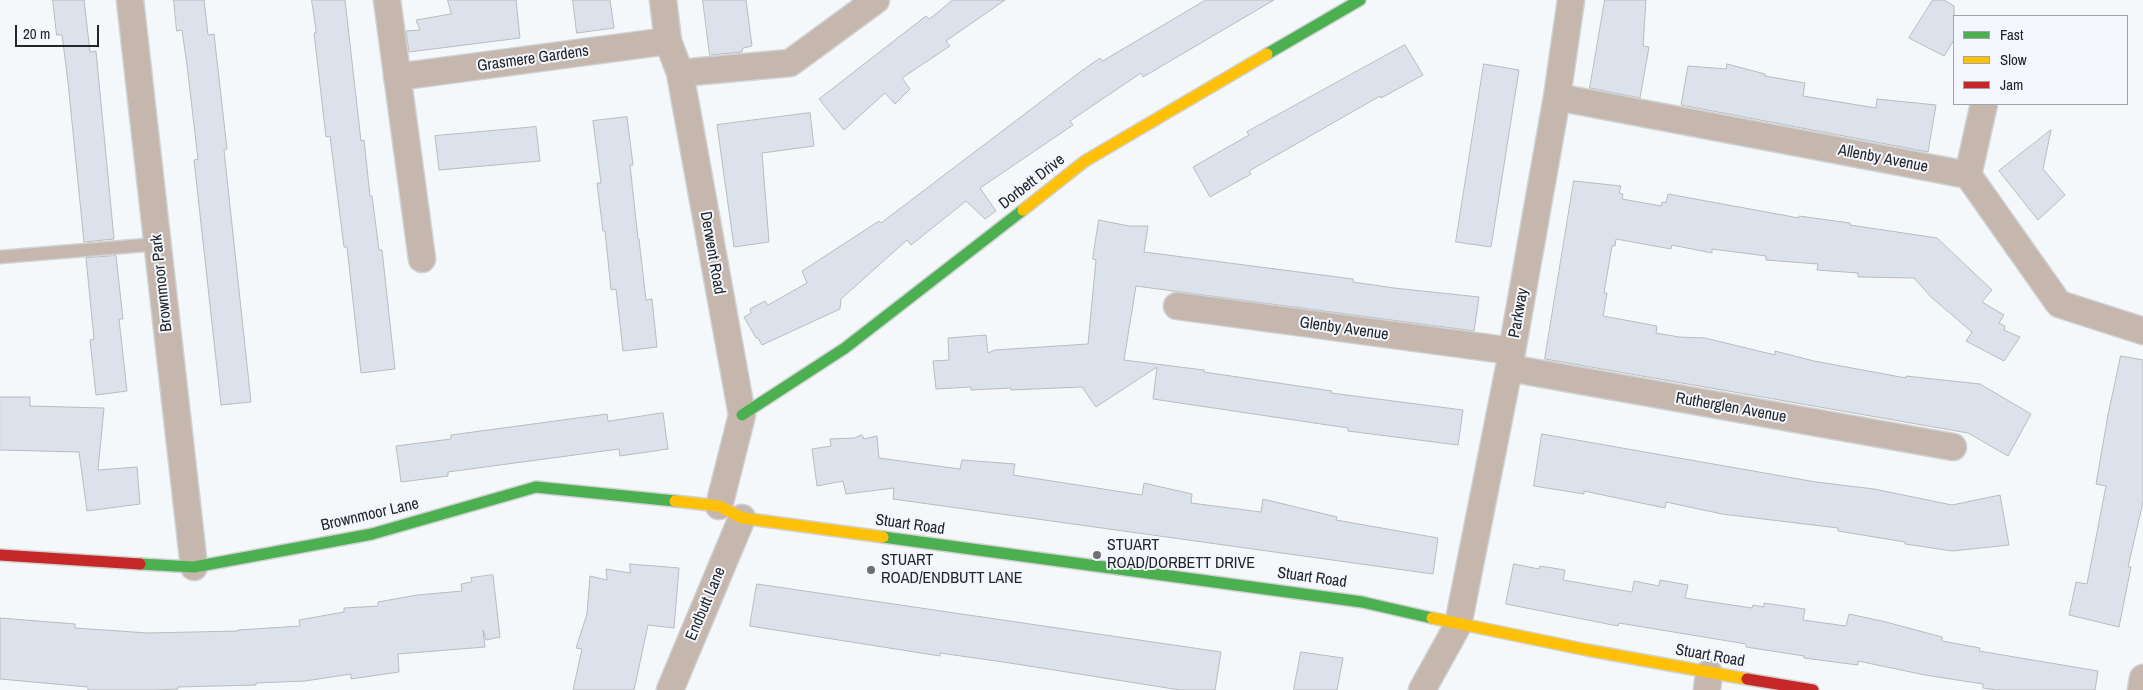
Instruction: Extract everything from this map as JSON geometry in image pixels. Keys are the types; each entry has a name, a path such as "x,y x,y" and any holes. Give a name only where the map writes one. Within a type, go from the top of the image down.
{"street":[{"name":"Brownmoor Park","path":"130,0 194,567"},
{"path":"387,0 422,259"},
{"name":"Derwent Road","path":"663,0 668,41 680,73 742,415 719,506"},
{"path":"680,73 790,63 876,0"},
{"name":"Dorbett Drive","path":"742,415 845,348 1085,161 1360,0"},
{"name":"Parkway","path":"1422,690 1458,624 1510,360 1557,96 1571,0"},
{"name":"Grasmere Gardens","path":"397,77 668,41"},
{"name":"Allenby Avenue","path":"1557,96 1968,175"},
{"path":"1984,105 1968,175 2059,304 2143,331"},
{"name":"Glenby Avenue","path":"1177,306 1510,360"},
{"name":"Rutherglen Avenue","path":"1510,360 1953,446"},
{"name":"Brownmoor Lane","path":"0,555 194,567 372,534 536,487 719,506 742,518"},
{"name":"Stuart Road","path":"742,518 1362,602 1708,681 1813,690"},
{"name":"Endbutt Lane","path":"670,690 742,518"},
{"path":"2141,690 2143,678"}],"lane":[{"path":"0,257 158,244"}],"building":[{"path":"53,0 84,0 90,52 96,51 114,239 84,242 62,35 57,35"},
{"path":"174,0 204,0 208,35 214,34 227,149 224,150 251,402 221,405 194,160 198,159 182,30 177,31"},
{"path":"312,0 345,0 361,141 364,140 370,196 372,196 379,250 382,250 395,369 361,373 347,247 344,247 330,136 326,137"},
{"path":"448,0 516,0 520,38 409,52 406,31 420,30 416,20 451,14"},
{"path":"573,0 610,0 614,28 577,33"},
{"path":"703,0 746,0 752,46 743,48 742,52 710,55"},
{"path":"953,0 1005,0 946,41 950,46 902,78 910,89 895,104 885,93 844,130 819,99 926,16 929,19"},
{"path":"1206,0 1274,0 1143,77 1141,73 1070,121 1073,125 980,188 996,211 985,219 966,201 911,245 907,240 841,299 840,309 762,345 758,338 756,338 744,317 751,313 750,309 765,301 768,305 807,283 802,271 879,221 881,223 1100,58 1102,61"},
{"path":"1605,0 1646,0 1643,46 1649,47 1640,98 1590,88"},
{"path":"1933,0 1944,0 1954,6 1953,42 1944,56 1909,38"},
{"path":"1405,45 1423,75 1381,98 1380,96 1249,171 1251,174 1210,197 1193,167 1249,135 1247,132"},
{"path":"1484,64 1519,70 1491,247 1456,242"},
{"path":"1727,64 1765,74 1765,76 1805,83 1803,96 1876,108 1877,99 1936,105 1928,152 1681,105 1688,66 1726,69"},
{"path":"810,113 814,146 762,153 769,242 734,247 717,125"},
{"path":"627,117 633,165 630,165 638,239 646,300 652,299 657,347 623,351 616,289 611,290 605,231 603,231 597,183 601,183 593,121"},
{"path":"536,127 540,161 439,170 435,136"},
{"path":"2051,130 2043,169 2065,195 2038,220 1999,171"},
{"path":"1574,181 1621,186 1619,193 1623,194 1622,199 1661,206 1662,202 1666,203 1668,194 1799,218 1799,216 1850,223 1850,225 1937,238 1992,290 1982,302 2004,315 1999,323 2005,326 2004,330 2020,337 2004,361 1966,341 1972,332 1931,297 1914,278 1858,277 1858,273 1817,270 1818,264 1766,260 1766,256 1712,249 1712,253 1672,245 1671,249 1616,239 1615,246 1612,246 1604,293 1607,293 1603,316 1657,326 1656,333 1679,337 1705,338 1775,355 1775,351 1814,361 1906,378 1906,376 1980,384 2031,414 2008,456 1968,433 1545,359"},
{"path":"1099,220 1129,226 1148,226 1144,252 1353,279 1353,282 1394,288 1479,297 1474,331 1136,286 1124,360 1204,370 1204,372 1332,391 1331,393 1463,410 1458,445 1348,431 1348,428 1153,399 1157,367 1096,407 1082,387 1011,390 1011,388 971,390 971,387 936,389 933,361 949,360 948,338 986,335 988,353 995,350 1088,344 1096,260 1093,259"},
{"path":"116,256 123,319 119,319 127,391 96,395 90,340 94,339 86,258"},
{"path":"2121,356 2143,360 2143,502 2128,567 2131,567 2119,627 2069,615 2076,582 2087,584 2106,486 2096,484"},
{"path":"0,397 30,397 30,406 104,408 98,470 137,467 140,504 87,511 79,452 0,450"},
{"path":"663,413 668,449 620,456 619,449 448,472 448,476 401,482 396,446 451,439 451,435 607,414 608,421"},
{"path":"1542,434 1816,482 1874,489 1952,505 2000,495 2009,545 1952,551 1838,531 1838,528 1722,514 1666,502 1665,508 1584,491 1584,494 1534,486"},
{"path":"862,435 864,439 877,436 879,458 960,469 962,460 1015,464 1013,475 1142,495 1144,483 1192,494 1191,503 1261,512 1263,499 1337,517 1336,520 1438,538 1433,574 893,499 894,488 846,494 843,481 817,486 812,449 831,446 830,439 854,438"},
{"path":"630,564 679,568 674,628 648,625 634,690 573,690 582,649 576,648 587,614 590,576 607,580 606,569 630,573"},
{"path":"1514,564 1539,569 1540,566 1565,570 1563,580 1632,592 1634,581 1659,586 1660,580 1688,585 1685,598 1752,608 1753,605 1764,607 1764,603 1805,609 1803,620 1846,626 1849,614 1886,622 1942,637 1942,641 1980,648 1979,651 2098,671 2095,690 1996,690 1983,688 1983,684 1925,675 1858,661 1858,665 1804,658 1804,656 1746,647 1746,644 1619,623 1618,626 1506,604"},
{"path":"493,575 500,637 486,640 483,630 485,647 398,654 399,672 351,679 351,674 305,681 256,683 256,685 178,687 178,689 157,690 88,690 88,687 0,679 0,618 75,624 75,628 148,633 238,631 300,626 299,620 344,612 344,608 378,606 378,602 417,595 462,591 461,584 472,582 471,578"},
{"path":"757,584 1221,652 1215,690 1180,690 940,653 940,656 750,626"},
{"path":"1301,652 1343,658 1337,690 1294,690"}],"traffic: fast":[{"path":"1267,54 1360,0"},
{"path":"742,415 845,348 1023,210"},
{"path":"140,564 194,567 372,534 536,487 675,501"},
{"path":"883,537 1362,602 1432,618"}],"traffic: slow":[{"path":"1023,210 1085,161 1267,54"},
{"path":"675,501 719,506 742,518 883,537"},
{"path":"1432,618 1587,650 1747,679"}],"traffic: jam":[{"path":"0,555 140,564"},
{"path":"1747,679 1813,690"}],"place":[{"name":"STUART ROAD/DORBETT DRIVE","path":"1097,555"},
{"name":"STUART ROAD/ENDBUTT LANE","path":"871,570"}]}
